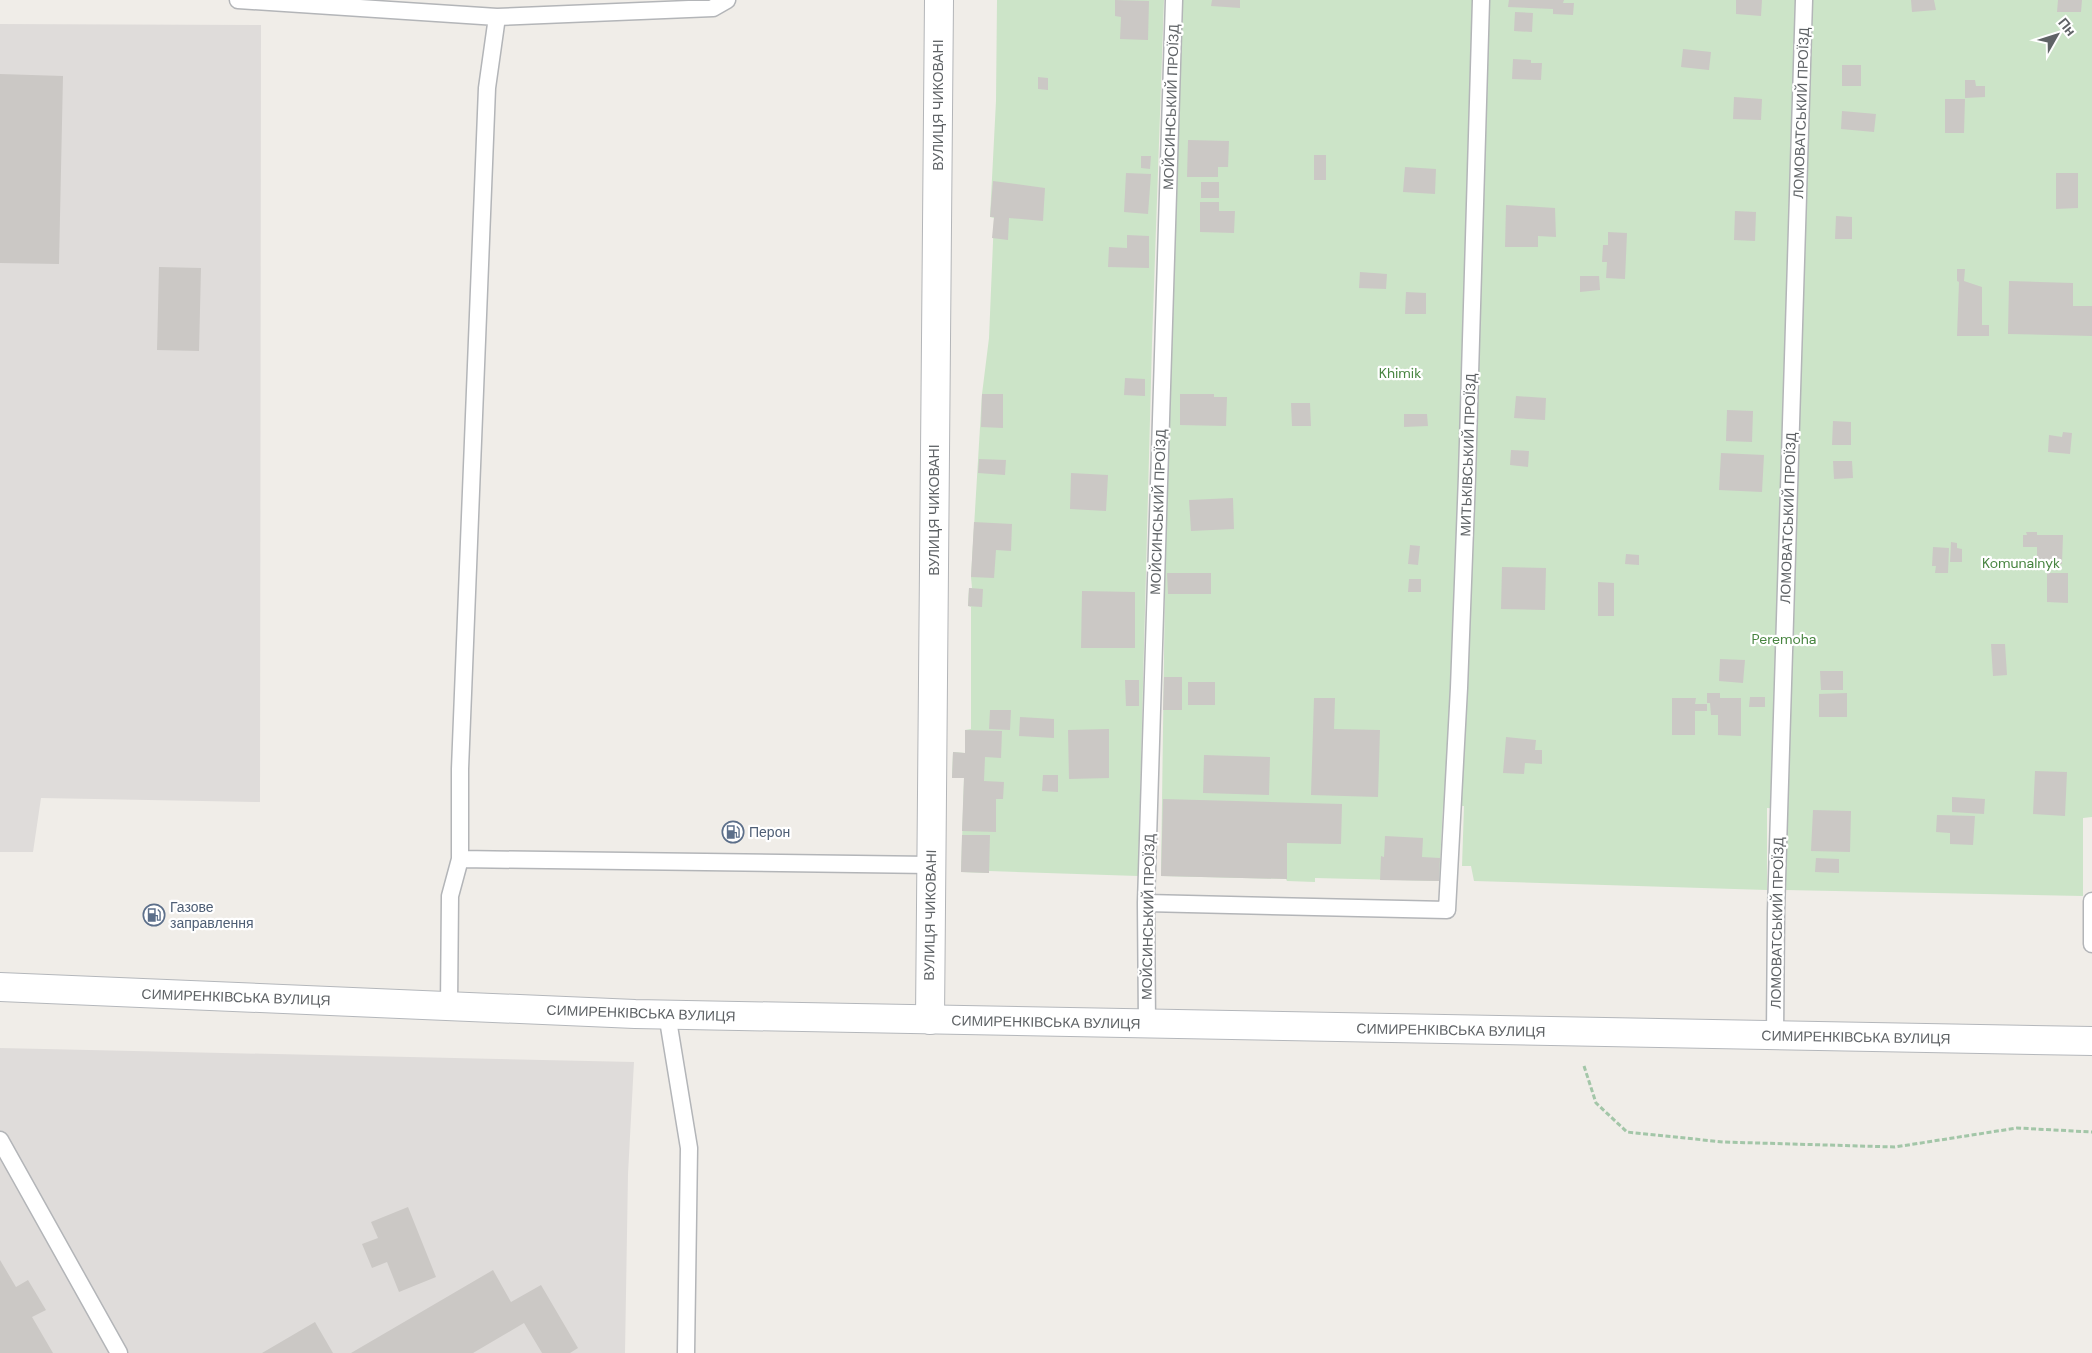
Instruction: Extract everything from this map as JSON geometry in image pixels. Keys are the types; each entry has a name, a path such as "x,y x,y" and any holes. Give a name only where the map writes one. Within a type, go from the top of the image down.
{"main road":[{"name":"ВУЛИЦЯ ЧИКОВАНІ","path":"930,1020 939,0"},
{"name":"СИМИРЕНКІВСЬКА ВУЛИЦЯ","path":"0,987 667,1014 2092,1041"}],"lane":[{"path":"238,0 496,17 714,8 727,0"},
{"name":"МОЙСИНСЬКИЙ ПРОЇЗД","path":"1147,1024 1146,903 1174,0"},
{"name":"МИТЬКІВСЬКИЙ ПРОЇЗД","path":"1146,903 1447,910 1466,514 1481,0"},
{"name":"ЛОМОВАТСЬКИЙ ПРОЇЗД","path":"1775,1036 1776,912 1804,0"},
{"path":"449,1006 450,896 460,859 460,768 487,88 496,17"},
{"path":"460,859 931,866"},
{"path":"2091,937 2092,901"},
{"path":"667,1014 689,1148 686,1353"},
{"path":"0,1140 119,1353"}],"path":[{"path":"1572,1032 1596,1104 1627,1132 1723,1142 1895,1148 2017,1128 2092,1132"}],"shaded area":[{"path":"0,24 261,25 260,802 41,798 33,852 0,852"},
{"path":"0,1048 634,1062 628,1174 625,1353 0,1353"}],"green space":[{"path":"997,0 1164,0 1152,343 1138,876 989,871 989,873 961,872 964,778 952,778 953,752 965,753 965,730 971,729 971,607 968,606 969,588 972,588 971,577 982,394 989,338 994,218 990,217 996,101"},
{"path":"1183,0 2092,0 2092,817 2083,818 2083,896 1785,890 1787,809 1767,808 1767,890 1474,881 1471,866 1462,866 1464,806 1443,807 1439,881 1315,878 1315,882 1287,881 1286,879 1161,876 1167,436"}],"building":[{"path":"1115,0 1149,1 1148,40 1120,39 1121,17 1115,16"},
{"path":"1212,0 1240,0 1240,8 1211,6"},
{"path":"1509,0 1564,0 1563,3 1574,3 1573,15 1553,14 1553,9 1508,7"},
{"path":"1736,0 1762,0 1761,16 1736,14"},
{"path":"1911,0 1934,0 1936,10 1912,12"},
{"path":"2058,0 2082,0 2081,12 2057,12"},
{"path":"1515,12 1533,13 1532,32 1514,31"},
{"path":"1683,49 1711,52 1709,70 1681,67"},
{"path":"1513,59 1531,60 1531,63 1542,63 1541,80 1512,79"},
{"path":"1842,65 1861,65 1861,86 1842,86"},
{"path":"0,74 63,76 59,264 0,263"},
{"path":"1038,77 1048,78 1048,90 1038,89"},
{"path":"1965,80 1975,80 1976,86 1985,86 1985,97 1965,98"},
{"path":"1734,97 1762,99 1761,120 1733,119"},
{"path":"1945,99 1965,99 1964,133 1945,133"},
{"path":"1842,111 1876,114 1874,132 1841,129"},
{"path":"1188,140 1229,141 1228,167 1218,167 1218,177 1187,177"},
{"path":"1314,155 1326,155 1326,180 1314,180"},
{"path":"1141,156 1151,156 1150,169 1141,168"},
{"path":"1405,167 1436,169 1435,194 1403,192"},
{"path":"1126,173 1151,174 1148,214 1124,212"},
{"path":"2056,173 2078,173 2078,208 2056,209"},
{"path":"993,181 1045,188 1043,221 1009,218 1008,240 992,238 994,217 990,217"},
{"path":"1201,182 1219,182 1219,198 1201,198"},
{"path":"1200,202 1219,202 1219,211 1235,211 1234,233 1200,232"},
{"path":"1506,205 1555,208 1556,237 1538,236 1538,247 1505,247"},
{"path":"1735,211 1756,212 1755,241 1734,240"},
{"path":"1836,216 1852,217 1852,239 1835,239"},
{"path":"1608,232 1627,233 1625,279 1606,278 1607,262 1602,262 1603,245 1608,245"},
{"path":"1127,235 1149,236 1149,268 1108,267 1109,247 1127,248"},
{"path":"159,267 201,268 199,351 157,350"},
{"path":"1957,269 1965,269 1964,281 1982,287 1982,325 1989,325 1989,336 1957,336 1959,282 1957,281"},
{"path":"1360,272 1387,274 1386,289 1359,288"},
{"path":"1580,276 1599,276 1600,290 1580,292"},
{"path":"2009,281 2073,283 2073,306 2092,306 2092,336 2008,334"},
{"path":"1406,292 1426,293 1426,314 1405,314"},
{"path":"1125,378 1145,379 1145,396 1124,395"},
{"path":"982,394 1003,394 1003,428 981,427"},
{"path":"1180,394 1214,394 1214,397 1227,397 1226,426 1180,425"},
{"path":"1516,396 1546,398 1545,420 1514,418"},
{"path":"1291,403 1310,403 1311,426 1292,426"},
{"path":"1727,410 1753,411 1752,442 1726,441"},
{"path":"1404,414 1427,414 1428,426 1404,427"},
{"path":"1833,421 1851,422 1851,445 1832,445"},
{"path":"2063,432 2072,433 2070,454 2048,452 2049,435 2062,437"},
{"path":"1511,450 1529,451 1528,467 1510,465"},
{"path":"1721,453 1764,455 1762,492 1719,490"},
{"path":"979,459 1006,460 1005,475 978,473"},
{"path":"1833,461 1852,461 1853,478 1834,479"},
{"path":"1071,473 1108,475 1106,511 1070,509"},
{"path":"1233,498 1234,529 1191,531 1189,500"},
{"path":"974,522 1012,524 1011,551 996,550 994,578 971,577"},
{"path":"2026,532 2037,532 2037,535 2063,535 2062,564 2037,564 2037,547 2023,547 2023,535 2027,535"},
{"path":"1951,542 1957,543 1957,548 1962,549 1962,562 1950,562"},
{"path":"1410,545 1420,546 1418,565 1408,564"},
{"path":"1933,547 1949,548 1948,573 1935,573 1936,566 1932,566"},
{"path":"1626,554 1639,555 1639,565 1625,564"},
{"path":"1502,567 1546,568 1545,610 1501,609"},
{"path":"1167,573 1211,573 1211,594 1168,594"},
{"path":"2047,573 2068,573 2068,603 2047,602"},
{"path":"1409,579 1421,579 1421,592 1408,592"},
{"path":"1598,582 1614,583 1614,616 1598,616"},
{"path":"969,588 983,589 982,607 968,606"},
{"path":"1082,591 1135,592 1135,648 1081,648"},
{"path":"1991,644 2005,644 2007,675 1993,676"},
{"path":"1720,659 1745,660 1743,683 1719,681"},
{"path":"1820,671 1843,671 1843,690 1821,690"},
{"path":"1164,677 1182,677 1182,710 1163,710"},
{"path":"1125,680 1139,680 1139,706 1126,706"},
{"path":"1188,682 1215,682 1215,705 1188,705"},
{"path":"1707,693 1720,693 1720,698 1741,698 1741,736 1718,735 1718,715 1711,715 1710,703 1707,703"},
{"path":"1847,693 1847,717 1819,717 1819,694"},
{"path":"1750,697 1765,697 1765,707 1749,707"},
{"path":"1314,698 1335,698 1334,729 1380,730 1378,797 1311,795"},
{"path":"1672,698 1696,698 1695,704 1707,704 1707,711 1695,711 1695,735 1672,735"},
{"path":"990,710 1011,710 1010,730 989,729"},
{"path":"1020,717 1054,719 1054,738 1019,736"},
{"path":"1109,729 1109,778 1069,779 1068,730"},
{"path":"965,730 1002,731 1001,758 985,757 984,781 1004,782 1003,799 996,799 996,832 962,831 964,778 952,778 953,752 965,753"},
{"path":"1506,737 1536,740 1535,750 1542,750 1542,764 1525,763 1524,774 1503,773"},
{"path":"1204,755 1270,757 1269,795 1203,793"},
{"path":"2035,771 2067,772 2065,816 2033,814"},
{"path":"1043,775 1058,775 1058,792 1042,791"},
{"path":"1952,797 1985,799 1984,814 1952,812"},
{"path":"1163,799 1342,804 1341,844 1287,843 1287,879 1161,876"},
{"path":"1813,810 1851,811 1850,852 1811,851"},
{"path":"1937,815 1975,816 1973,845 1950,844 1950,833 1936,832"},
{"path":"962,835 990,835 989,873 961,872"},
{"path":"1385,836 1423,838 1422,857 1440,858 1439,881 1380,880 1381,856 1384,857"},
{"path":"1816,858 1839,859 1839,873 1815,872"},
{"path":"408,1207 436,1277 399,1292 387,1262 372,1268 362,1244 378,1238 371,1222"},
{"path":"0,1260 16,1287 28,1280 46,1310 32,1317 53,1353 0,1353"},
{"path":"493,1270 511,1302 541,1285 578,1348 570,1353 542,1353 524,1323 473,1353 351,1353"},
{"path":"315,1322 333,1353 262,1353"}],"place":[{"name":"Перон","path":"733,832"},
{"name":"Газове заправлення","path":"154,915"}],"park label":[{"name":"Khimik","path":"1400,373"},
{"name":"Komunalnyk","path":"2021,563"},
{"name":"Peremoha","path":"1784,639"}]}
